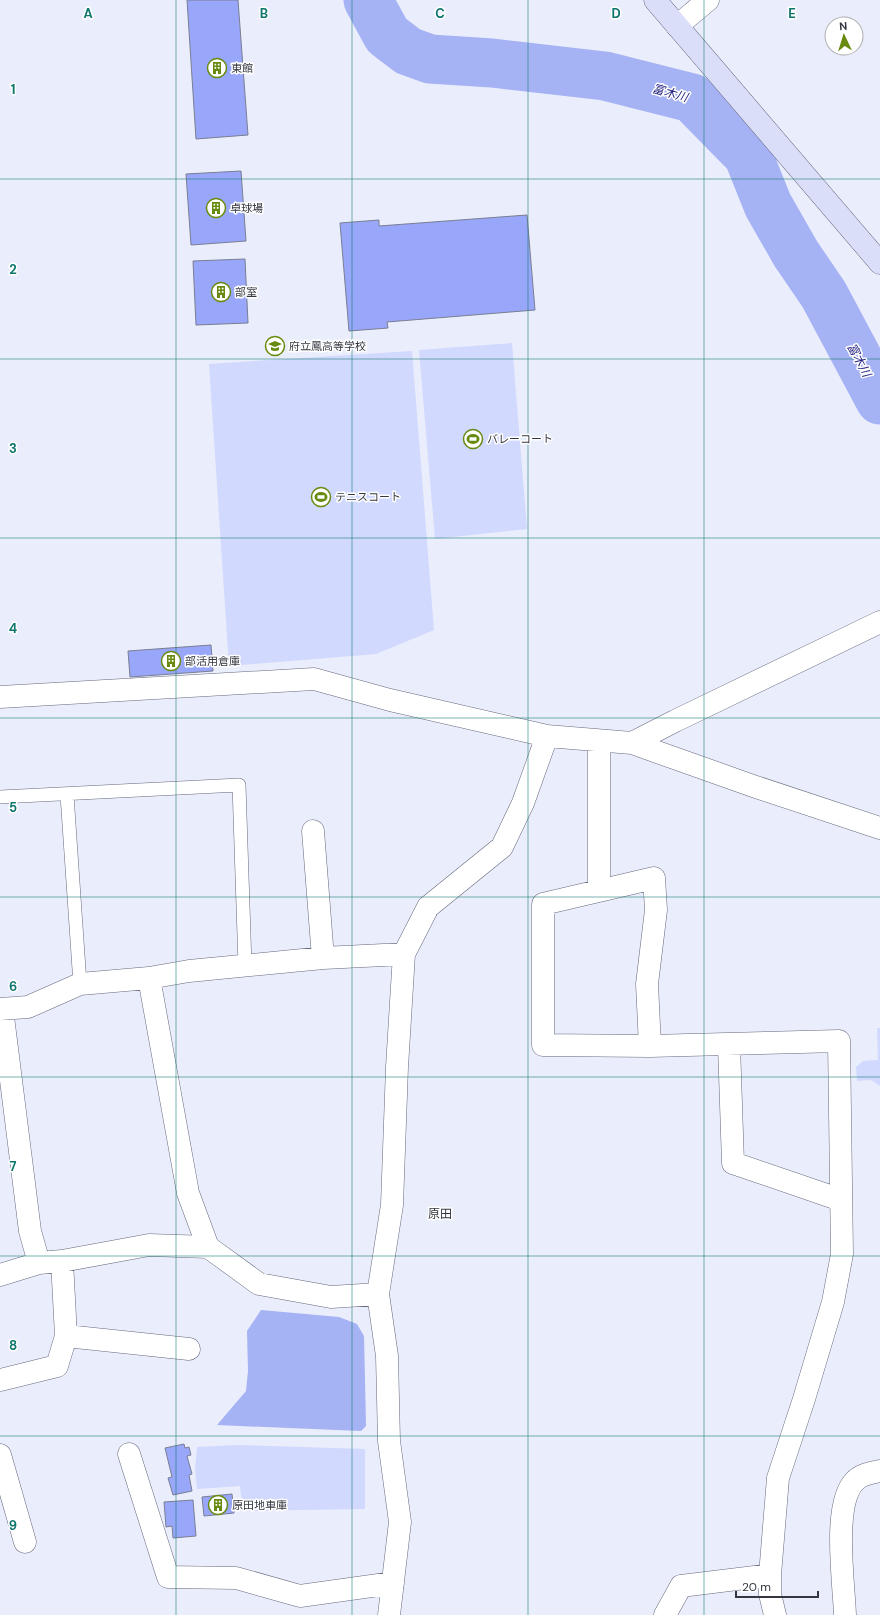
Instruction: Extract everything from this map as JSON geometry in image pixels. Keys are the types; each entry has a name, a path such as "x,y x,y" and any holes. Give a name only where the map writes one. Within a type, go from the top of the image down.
{"street":[{"path":"655,0 880,263"},
{"path":"677,26 708,0"},
{"path":"632,744 676,721 880,622"},
{"path":"0,697 314,679 390,700 547,736 632,744 880,828"},
{"path":"389,1615 400,1522 389,1441 387,1356 378,1294 392,1205 397,1067 404,954 428,907 502,847 523,803 547,736"},
{"path":"599,742 599,890"},
{"path":"313,831 323,958"},
{"path":"650,1046 646,984 656,910 654,878 543,904 543,1045 650,1046 729,1045 839,1041 842,1254 833,1302 820,1349 778,1478 770,1575 770,1594 774,1615"},
{"path":"39,1263 30,1231 1,1009 28,1007 80,984 149,978 189,970 323,958 404,954"},
{"path":"149,978 188,1193 208,1247 259,1284 331,1297 378,1294"},
{"path":"729,1045 733,1163 841,1200"},
{"path":"0,1275 39,1263 62,1261 149,1245 208,1247"},
{"path":"0,1380 57,1366 66,1336 62,1261"},
{"path":"66,1336 189,1349"},
{"path":"129,1454 168,1577 236,1578 300,1596 393,1583"},
{"path":"0,1455 3,1482 25,1542"},
{"path":"846,1615 840,1531 845,1497 854,1481 866,1474 880,1471"},
{"path":"665,1615 681,1586 770,1575"}],"lane":[{"path":"0,798 238,785 245,966"},
{"path":"67,795 80,984"}],"shaded area":[{"name":"バレーコート","path":"512,343 527,529 435,539 419,350"},
{"name":"テニスコート","path":"412,351 434,630 376,654 229,666 209,364"},
{"path":"877,1028 880,1028 880,1086 871,1080 857,1081 856,1067 863,1061 878,1060"},
{"path":"237,1445 365,1449 365,1509 243,1511 240,1486 197,1489 195,1469 197,1447"}],"water":[{"path":"261,1310 339,1317 357,1324 364,1336 366,1426 361,1431 217,1425 246,1391 248,1371 247,1331"}],"building":[{"name":"東館","path":"187,0 238,0 248,135 196,139"},
{"name":"卓球場","path":"241,171 246,241 191,245 186,174"},
{"path":"527,215 535,310 387,322 388,328 349,331 340,223 379,220 379,226"},
{"name":"部室","path":"245,259 248,323 196,325 193,261"},
{"name":"部活用倉庫","path":"211,645 213,671 130,677 128,651"},
{"path":"184,1444 185,1448 189,1447 191,1455 187,1456 192,1474 189,1475 192,1491 173,1495 168,1478 172,1477 165,1448"},
{"name":"原田地車庫","path":"232,1494 234,1513 204,1516 202,1497"},
{"path":"193,1500 196,1536 173,1538 172,1526 166,1527 164,1502"}],"waterway":[{"name":"富木川","path":"368,0 387,35 408,51 430,59 492,63 605,76 692,98 748,155 768,205 796,254 824,295 880,400"}],"place":[{"name":"東館","path":"217,68"},
{"name":"卓球場","path":"216,208"},
{"name":"部室","path":"221,292"},
{"name":"府立鳳高等学校","path":"275,346"},
{"name":"バレーコート","path":"473,439"},
{"name":"テニスコート","path":"321,497"},
{"name":"部活用倉庫","path":"171,661"},
{"name":"原田地車庫","path":"218,1505"}],"district":[{"name":"原田","path":"440,1214"}]}
